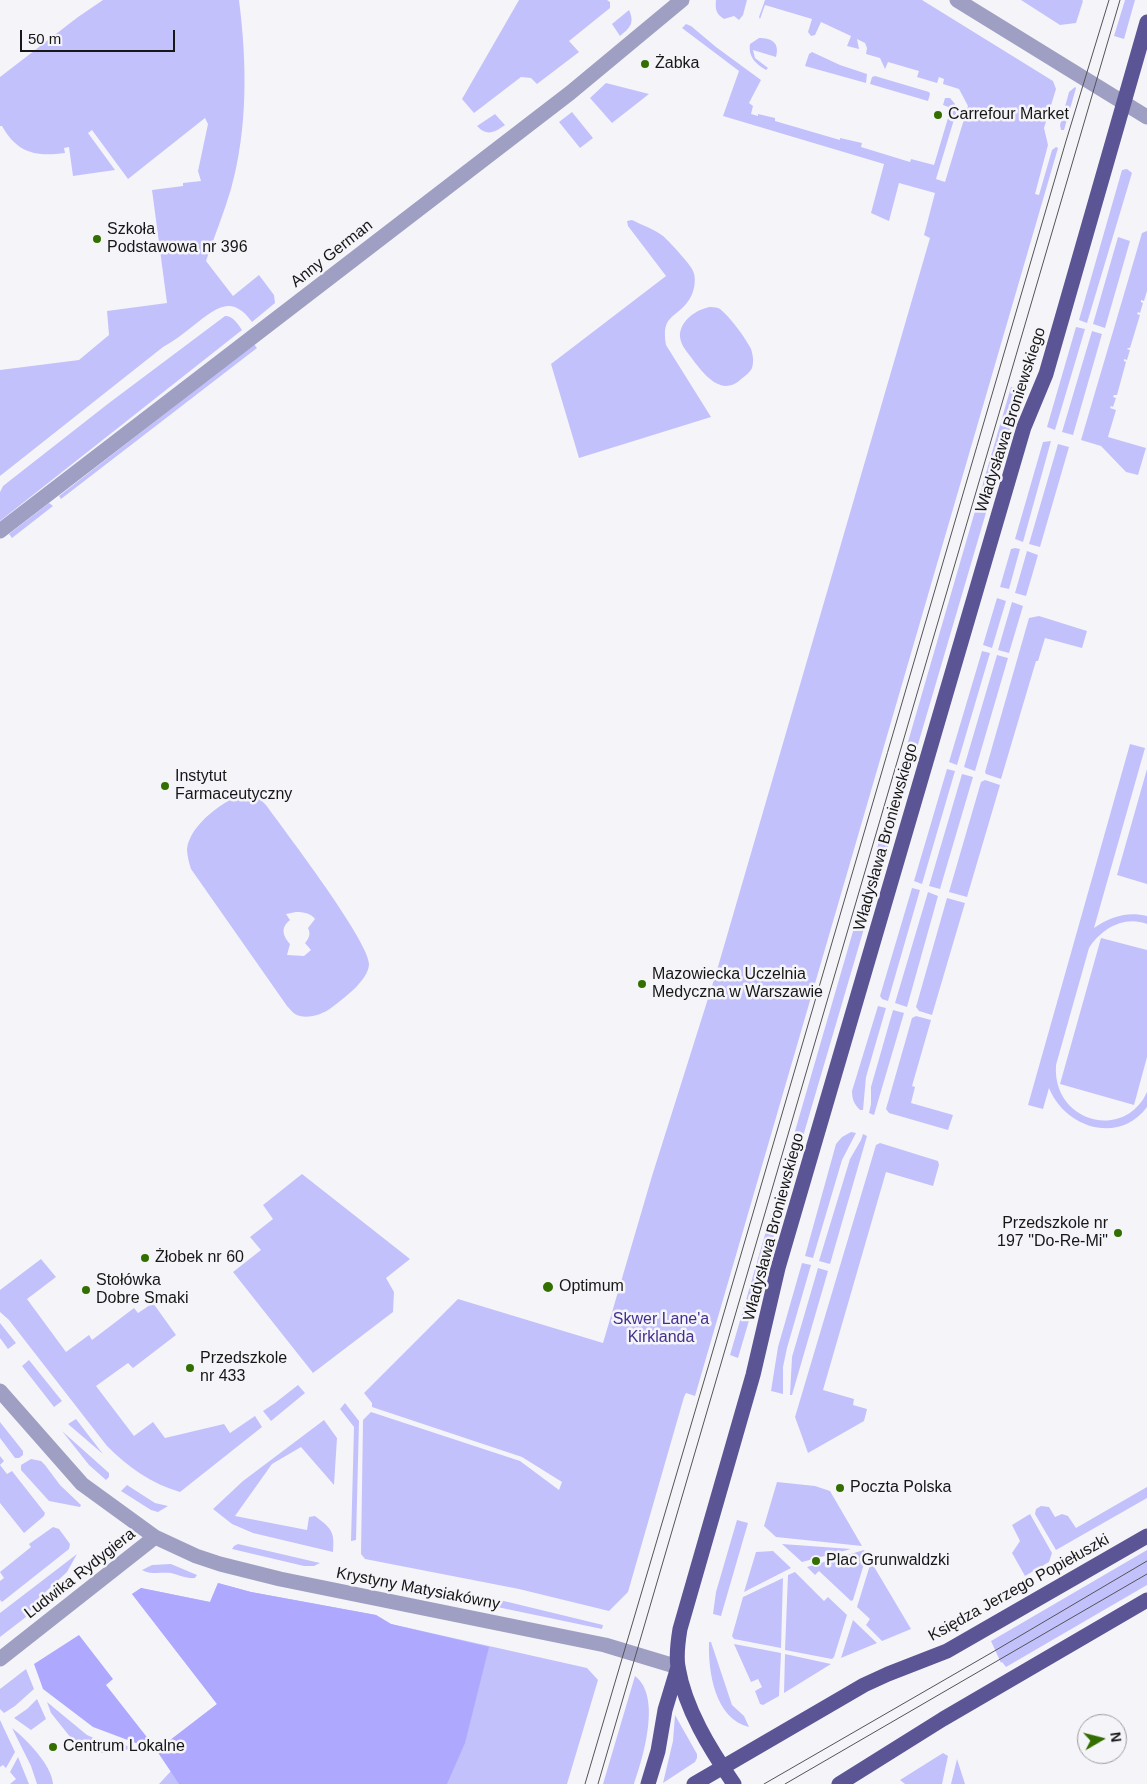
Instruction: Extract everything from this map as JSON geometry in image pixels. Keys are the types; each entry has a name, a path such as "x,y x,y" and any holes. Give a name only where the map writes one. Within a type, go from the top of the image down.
{"main road":[{"name":"Władysława Broniewskiego","path":"734,1784 692,1711 678,1667 677,1656 680,1629 753,1375 778,1268 1024,427 1046,374 1147,22"},
{"name":"Księdza Jerzego Popiełuszki","path":"694,1784 864,1685 948,1651 1147,1536"},
{"path":"839,1784 943,1719 1147,1600"},
{"name":"Władysława Broniewskiego","path":"648,1784 658,1751 665,1710 678,1667"}],"street":[{"name":"Anny German","path":"0,531 570,93 682,0"},
{"path":"957,0 1147,118"},
{"name":"Ludwika Rydygiera","path":"0,1392 82,1484 155,1538 0,1659"},
{"name":"Krystyny Matysiakówny","path":"155,1538 196,1556 271,1577 606,1645 678,1667"}],"green space":[{"path":"103,0 239,0 244,48 241,143 231,189 206,261 233,296 259,275 274,295 275,303 252,322 244,313 230,306 223,307 209,314 163,347 0,476 0,370 79,360 109,335 107,311 167,303 152,190 183,186 183,183 201,181 198,171 208,124 205,118 128,179 92,130 88,133 115,170 73,176 69,147 64,148 65,153 55,154 28,151 14,142 2,126 0,126 0,77"},
{"path":"519,0 607,0 610,2 610,8 569,41 579,52 537,84 531,78 521,77 474,113 462,99"},
{"path":"716,0 747,0 743,15 739,20 734,16 724,19 721,17 717,11"},
{"name":"Skwer Lane'a Kirklanda","path":"765,0 922,0 1053,81 1056,89 1044,128 1048,145 1035,194 1039,195 1052,150 1056,147 1058,148 695,1396 686,1393 684,1397 628,1592 609,1611 519,1589 365,1559 361,1554 363,1420 371,1412 520,1461 559,1490 562,1482 522,1457 372,1407 372,1403 364,1393 458,1299 603,1343 652,1176 717,970 930,238 924,235 935,193 899,183 889,221 871,213 884,164 723,116 739,71 682,28 686,24 691,26 761,80 749,103 753,106 751,114 775,118 775,121 840,140 840,138 862,143 861,147 910,162 911,159 934,165 951,108 943,105 945,98 950,98 955,104 956,113 936,179 945,182 968,106 959,89 943,84 944,79 939,77 937,83 917,77 919,71 888,62 885,69 880,58 866,54 867,48 865,43 857,39 859,49 847,46 851,36 821,22 815,35 811,36 808,32 812,19 765,5 760,19"},
{"path":"1021,0 1083,1 1076,23 1060,25"},
{"path":"1125,0 1135,0 1124,39 1114,36"},
{"path":"629,10 632,18 630,25 620,36 612,24"},
{"path":"759,38 771,40 777,48 776,57 753,50 755,58 768,68 766,70 756,63 750,53 750,44"},
{"path":"812,52 840,65 867,74 866,83 805,66 809,54"},
{"path":"875,76 929,92 928,101 870,84 872,77"},
{"path":"606,83 649,94 612,123 590,98"},
{"path":"1075,87 1064,130 1061,130 1060,125 1069,92"},
{"path":"572,112 593,138 580,148 559,122"},
{"path":"495,114 505,125 498,130 488,132 477,126"},
{"path":"1127,169 1132,173 1087,323 1079,320 1122,170"},
{"path":"632,220 663,236 692,268 695,282 692,294 684,306 667,322 666,345 711,417 579,458 551,364 666,276 628,226 627,221"},
{"path":"1147,231 1147,291 1144,301 1141,300 1143,303 1140,313 1138,312 1137,314 1140,315 1130,348 1127,349 1130,350 1127,360 1124,359 1126,362 1117,395 1114,395 1113,397 1116,398 1113,407 1111,406 1110,408 1116,410 1108,437 1146,448 1138,475 1126,472 1101,446 1081,440 1142,233"},
{"path":"1118,237 1130,241 1105,328 1093,324"},
{"path":"710,307 718,308 726,314 752,351 753,366 751,370 732,385 725,386 719,384 707,376 687,352 680,337 682,326 690,317 700,310"},
{"path":"225,316 233,319 242,330 0,521 0,492 3,486"},
{"path":"1076,327 1085,329 1055,430 1047,427"},
{"path":"1092,331 1102,334 1073,435 1062,432"},
{"path":"254,344 257,348 61,499 59,496"},
{"path":"1011,387 1022,390 738,1358 730,1355"},
{"path":"1051,441 1023,542 1015,539 1043,442"},
{"path":"1058,444 1069,447 1040,547 1029,544"},
{"path":"49,503 53,506 12,538 9,534"},
{"path":"1011,549 1020,549 1009,589 1000,587"},
{"path":"1027,551 1038,555 1026,596 1015,593"},
{"path":"997,598 1006,601 992,648 983,645"},
{"path":"1012,602 1023,606 1009,653 998,650"},
{"path":"1039,616 1087,631 1082,648 1045,638 1038,661 1036,661 1001,779 985,772 1029,618"},
{"path":"982,651 990,653 957,765 949,762"},
{"path":"997,655 1008,658 975,771 964,767"},
{"path":"1130,744 1145,748 1094,928 1113,918 1133,914 1147,916 1147,924 1130,921 1114,926 1100,935 1089,948 1056,1065 1058,1085 1065,1100 1077,1112 1091,1119 1107,1120 1123,1117 1136,1108 1147,1092 1147,1107 1135,1119 1122,1126 1094,1127 1080,1122 1067,1113 1057,1102 1049,1088 1043,1109 1028,1105"},
{"path":"947,769 955,771 922,884 914,881"},
{"path":"1147,769 1147,884 1117,875"},
{"path":"962,774 973,777 940,889 929,886"},
{"path":"985,780 1000,785 967,897 949,892 981,782"},
{"path":"247,793 256,795 266,805 341,910 365,952 369,964 368,970 360,983 327,1011 318,1015 299,1016 287,1006 191,869 187,849 195,831 210,814 238,796","holes":["296,912 309,914 315,919 308,928 309,936 305,943 311,950 304,956 287,955 290,944 284,935 284,929 290,920 286,914"]},
{"path":"912,888 920,890 888,1001 880,996"},
{"path":"928,892 938,896 907,1007 895,1003"},
{"path":"947,898 965,903 932,1015 919,1011 916,1007"},
{"path":"1101,938 1147,950 1147,1057 1134,1105 1060,1084"},
{"path":"878,1006 886,1008 866,1077 863,1110 860,1110 856,1106 852,1091"},
{"path":"893,1010 904,1013 874,1115 869,1113 871,1087"},
{"path":"916,1016 931,1020 912,1086 915,1087 911,1103 953,1115 948,1130 889,1113 886,1109 912,1018"},
{"path":"851,1132 856,1133 842,1160 813,1258 805,1256 836,1144 842,1137"},
{"path":"863,1134 867,1136 830,1264 819,1261 850,1159"},
{"path":"880,1143 938,1161 939,1165 933,1186 886,1172 823,1390 854,1399 853,1405 867,1409 864,1421 808,1453 795,1417 876,1145"},
{"path":"302,1174 410,1259 386,1278 394,1292 393,1312 313,1373 233,1272 261,1250 250,1237 273,1219 263,1205"},
{"path":"41,1259 56,1277 27,1299 66,1352 89,1335 92,1340 134,1308 138,1313 153,1303 176,1335 133,1368 128,1363 96,1386 134,1436 153,1422 165,1438 224,1424 230,1433 255,1416 262,1427 180,1492 150,1479 132,1468 107,1446 9,1320 0,1312 0,1290"},
{"path":"802,1263 811,1265 787,1348 783,1367 783,1394 771,1391 778,1347"},
{"path":"818,1268 828,1271 792,1395 790,1395 792,1357"},
{"path":"0,1323 16,1343 8,1349 0,1338"},
{"path":"29,1360 62,1401 54,1407 22,1366"},
{"path":"298,1385 305,1393 271,1421 263,1411"},
{"path":"345,1403 359,1421 356,1540 351,1541 354,1427 340,1409"},
{"path":"76,1419 103,1454 68,1424"},
{"path":"324,1420 337,1438 334,1485 301,1447 272,1464 235,1516 307,1530 309,1517 315,1516 331,1531 333,1552 253,1533 232,1524 213,1509 243,1481"},
{"path":"0,1422 23,1451 23,1455 19,1458 15,1458 0,1438"},
{"path":"62,1431 109,1473 109,1477 106,1480 89,1465"},
{"path":"0,1456 4,1461 0,1465"},
{"path":"31,1459 41,1461 60,1485 81,1505 80,1507 49,1501 21,1470 21,1465"},
{"path":"0,1465 7,1474 12,1471 45,1513 24,1533 0,1503"},
{"path":"777,1482 815,1486 830,1491 862,1546 776,1537 764,1526"},
{"path":"127,1485 155,1503 168,1506 158,1512 151,1510 121,1491"},
{"path":"1147,1487 1147,1498 1056,1550 1035,1514 1036,1509 1041,1506 1049,1507 1055,1517 1062,1514 1068,1516 1076,1528"},
{"path":"1030,1514 1052,1553 1049,1562 1025,1576 1012,1553 1020,1541 1012,1525"},
{"path":"737,1520 748,1523 721,1616 713,1614 716,1592"},
{"path":"53,1527 59,1529 70,1544 69,1549 2,1602 0,1600 0,1581 4,1578 0,1572 31,1547 29,1544"},
{"path":"238,1544 320,1563 314,1566 304,1566 232,1549"},
{"path":"782,1544 851,1549 802,1562"},
{"path":"864,1550 867,1554 853,1600 851,1601 819,1571 815,1575 807,1567"},
{"path":"1147,1550 1147,1585 1006,1667 1001,1663 991,1641"},
{"path":"773,1551 791,1568 744,1592 756,1552"},
{"path":"77,1554 67,1572 38,1599 26,1617 0,1637 0,1613"},
{"path":"171,1564 197,1575 195,1578 189,1578 171,1573 152,1573 142,1570 152,1565"},
{"path":"870,1565 873,1565 911,1629 882,1641 866,1625 870,1619 857,1607"},
{"path":"795,1572 824,1601 828,1597 847,1615 832,1659 785,1650 788,1575"},
{"path":"783,1578 781,1648 734,1639 732,1636 743,1597"},
{"path":"218,1583 251,1592 376,1615 391,1624 587,1668 598,1680 567,1784 159,1784 171,1771 157,1751 217,1704 132,1594 141,1588 210,1602"},
{"path":"441,1589 504,1601 603,1625 602,1629 440,1595"},
{"path":"853,1620 877,1643 841,1658"},
{"path":"709,1642 711,1642 732,1705 744,1716 749,1727 737,1722 728,1715 721,1704 712,1680"},
{"path":"734,1644 781,1653 779,1696 763,1705 760,1704 755,1691 762,1687 758,1679 751,1682"},
{"path":"785,1654 831,1664 784,1693"},
{"path":"26,1669 34,1689 4,1713 0,1709 0,1689"},
{"path":"635,1676 643,1685 648,1698 649,1712 648,1728 638,1773 634,1784 603,1784"},
{"path":"37,1699 46,1719 31,1730 14,1718"},
{"path":"47,1702 87,1735 96,1739 137,1748 100,1753 79,1748 51,1713"},
{"path":"675,1715 697,1754 697,1758 695,1762 663,1783 673,1741"},
{"path":"0,1720 15,1752 6,1768 3,1765 0,1767"},
{"path":"12,1728 31,1746 43,1761 52,1777 53,1784 37,1784 31,1766"},
{"path":"943,1753 948,1756 942,1784 905,1784 900,1780"},
{"path":"18,1757 29,1784 10,1784 16,1779 10,1772"},
{"path":"957,1759 965,1784 951,1784"}],"shaded area":[{"path":"218,1583 251,1592 376,1615 391,1624 489,1647 465,1743 447,1784 179,1784 157,1751 93,1727 43,1689 34,1664 79,1635 113,1679 106,1685 157,1750 217,1704 132,1594 141,1588 210,1602"}],"tram line":[{"path":"585,1784 1066,141 1109,0"},
{"path":"598,1784 1120,0"},
{"path":"764,1784 1147,1561"},
{"path":"785,1784 1147,1574"}],"place":[{"name":"Żabka","path":"645,64"},
{"name":"Carrefour Market","path":"938,115"},
{"name":"Szkoła Podstawowa nr 396","path":"97,239"},
{"name":"Instytut Farmaceutyczny","path":"165,786"},
{"name":"Mazowiecka Uczelnia Medyczna w Warszawie","path":"642,984"},
{"name":"Przedszkole nr 197 \"Do-Re-Mi\"","path":"1118,1233"},
{"name":"Żłobek nr 60","path":"145,1258"},
{"name":"Optimum","path":"548,1287"},
{"name":"Stołówka Dobre Smaki","path":"86,1290"},
{"name":"Przedszkole nr 433","path":"190,1368"},
{"name":"Poczta Polska","path":"840,1488"},
{"name":"Plac Grunwaldzki","path":"816,1561"},
{"name":"Centrum Lokalne","path":"53,1747"}]}
